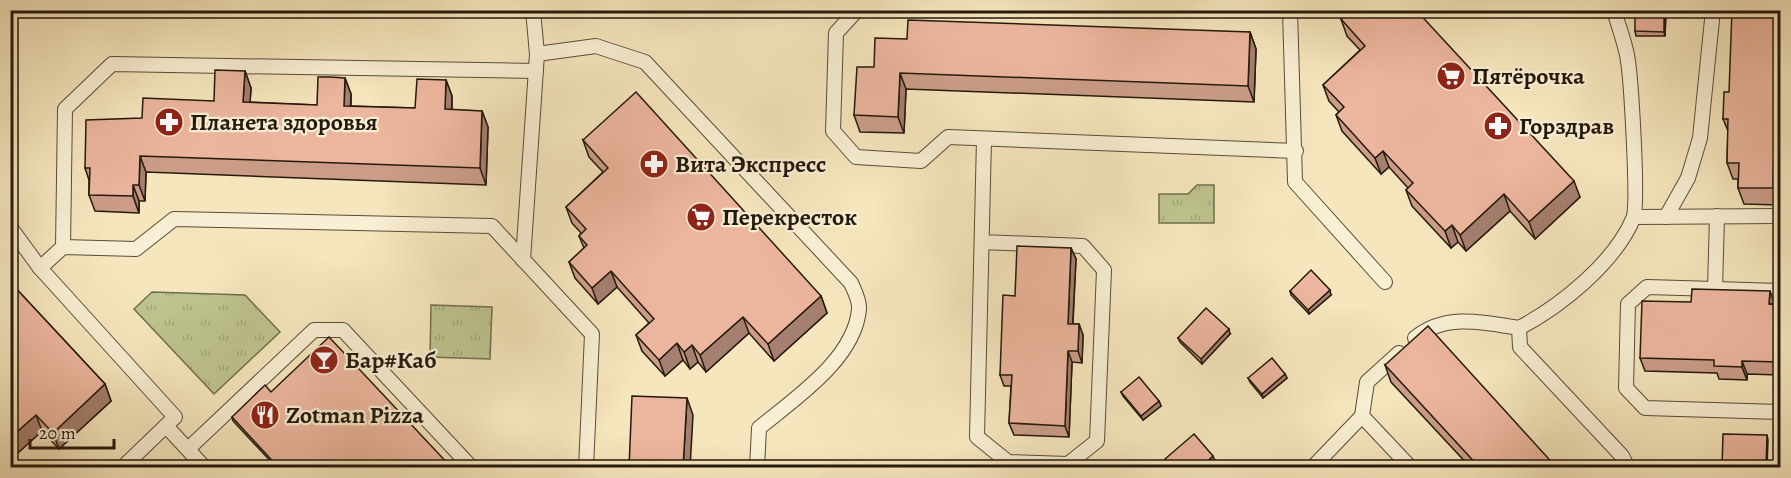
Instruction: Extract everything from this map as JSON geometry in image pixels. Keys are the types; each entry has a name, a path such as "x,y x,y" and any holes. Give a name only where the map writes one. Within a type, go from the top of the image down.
{"lane":[{"path":"524,260 537,54 533,10"},
{"path":"857,10 836,33 833,131 856,157 921,161 948,137 1296,151"},
{"path":"1290,10 1296,151 1295,182 1385,282"},
{"path":"1312,468 1362,416 1367,382 1418,336 1442,323 1475,320 1519,328 1547,313 1612,254 1635,217 1627,55 1614,10"},
{"path":"1666,217 1688,178 1700,138 1713,10"},
{"path":"537,54 596,46 645,62 851,283 860,308 851,341 815,382 759,428 757,468"},
{"path":"63,247 65,109 112,64 536,71"},
{"path":"982,242 1083,246 1104,270 1097,441 1068,464 1008,462 977,436 984,139"},
{"path":"1714,289 1717,216"},
{"path":"1635,217 1780,216"},
{"path":"40,268 63,247 136,249 174,219 492,226 592,334 586,468"},
{"path":"10,227 40,268 175,417 122,468"},
{"path":"1780,291 1647,287 1628,304 1626,388 1645,408 1780,412"},
{"path":"1519,328 1520,347 1622,456 1628,468"},
{"path":"188,449 314,330 343,330 472,468"},
{"path":"1362,416 1411,468"},
{"path":"166,426 205,468"}],"green space":[{"path":"1197,185 1214,185 1214,223 1159,223 1159,194 1188,194"},
{"path":"152,292 245,295 280,332 214,394 134,309"},
{"path":"431,305 492,307 490,359 430,357"}],"building":[{"path":"1351,10 1416,10 1574,181 1529,222 1504,194 1460,235 1452,225 1445,231 1406,190 1413,183 1383,151 1375,158 1336,115 1344,107 1323,85 1365,46 1341,19"},
{"path":"1635,10 1664,10 1664,32 1635,31"},
{"path":"1732,10 1780,10 1780,16 1776,16 1775,90 1780,90 1780,150 1774,150 1773,188 1738,188 1739,163 1727,163 1728,119 1723,119 1724,92 1729,92"},
{"path":"908,20 1250,32 1248,86 900,73 898,117 854,115 857,67 874,67 875,38 907,39"},
{"path":"215,70 245,71 243,102 317,105 318,77 330,77 345,78 344,106 415,108 417,79 446,80 445,109 482,111 480,168 140,156 139,185 133,185 133,196 89,195 90,168 85,168 86,120 142,118 143,98 214,101"},
{"path":"636,92 821,296 768,344 743,317 700,355 692,345 684,352 677,343 659,360 636,335 654,319 611,271 592,288 569,262 587,245 579,236 586,229 566,207 608,168 583,140"},
{"path":"1017,246 1071,248 1068,324 1079,324 1078,351 1068,351 1065,426 1009,423 1012,375 1000,375 1003,295 1015,296"},
{"path":"1311,270 1330,290 1308,310 1290,291"},
{"path":"10,282 105,384 53,433 36,415 10,438"},
{"path":"1692,289 1770,291 1769,304 1780,305 1780,362 1742,361 1742,367 1714,366 1714,360 1640,358 1642,301 1691,302"},
{"path":"1206,308 1229,329 1201,359 1178,338"},
{"path":"1428,326 1557,468 1480,468 1385,365"},
{"path":"329,337 452,468 279,468 232,417 265,385 271,392"},
{"path":"1272,358 1285,374 1262,394 1248,378"},
{"path":"1139,377 1159,401 1141,416 1121,392"},
{"path":"632,396 687,398 683,468 629,468"},
{"path":"1194,434 1213,456 1200,468 1172,468 1165,459"},
{"path":"1723,434 1767,435 1766,468 1722,468"}],"place":[{"name":"Пятёрочка","path":"1451,76"},
{"name":"Планета здоровья","path":"169,122"},
{"name":"Горздрав","path":"1498,126"},
{"name":"Вита Экспресс","path":"654,164"},
{"name":"Перекресток","path":"701,217"},
{"name":"Бар#Каб","path":"324,360"},
{"name":"Zotman Pizza","path":"265,415"}]}
